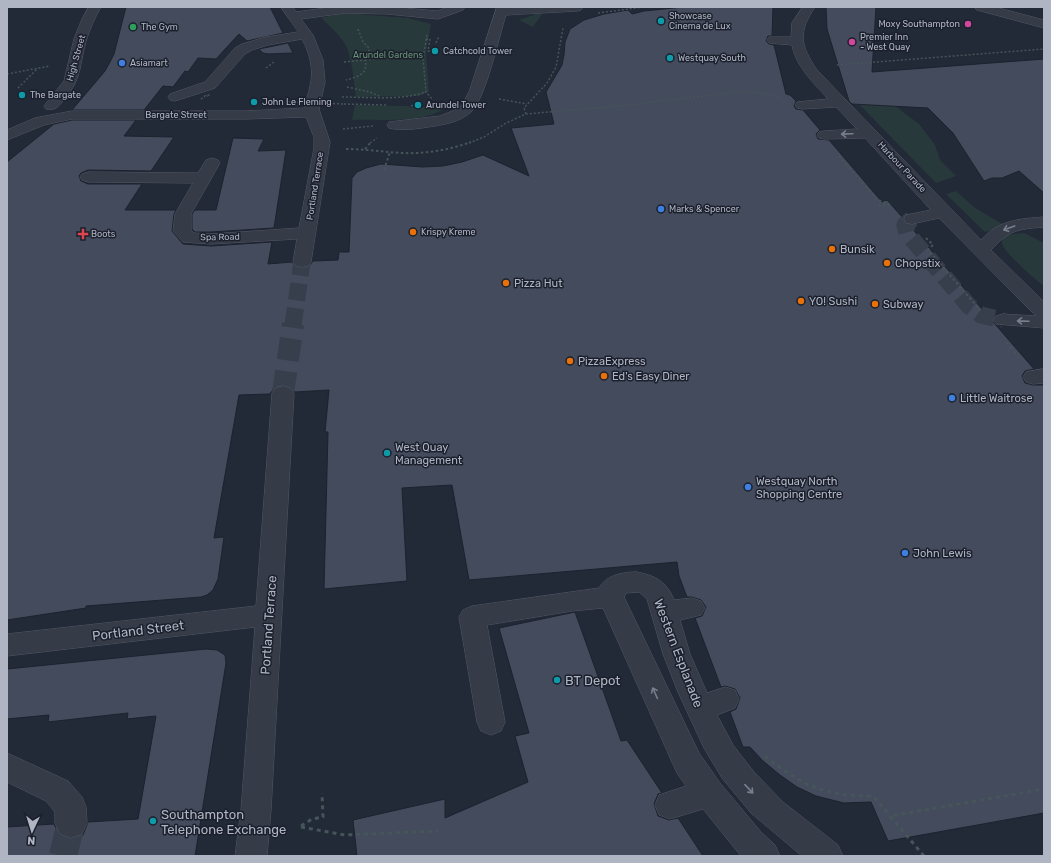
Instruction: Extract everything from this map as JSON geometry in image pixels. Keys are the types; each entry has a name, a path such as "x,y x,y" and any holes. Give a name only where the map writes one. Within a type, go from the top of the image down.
{"street":[{"name":"High Street","path":"51,106 68,84 74,72 76,54 84,29 95,7"},
{"path":"290,11 354,9 438,15 459,7"},
{"path":"404,126 440,120 457,114 467,108 476,92 503,9 544,10 577,7"},
{"name":"Harbour Parade","path":"809,7 798,24 797,41 803,61 812,73 944,212 1044,312"},
{"path":"981,7 1044,24"},
{"path":"1007,7 1044,16"},
{"path":"290,11 307,35 314,49 318,73 312,112"},
{"path":"175,97 210,85 240,51 247,46 266,41 307,35"},
{"path":"773,40 797,41"},
{"path":"802,105 840,102"},
{"name":"Bargate Street","path":"7,136 40,121 72,116 246,115 312,112"},
{"name":"Portland Terrace","path":"302,262 321,151 322,136 312,112"},
{"path":"824,135 870,133"},
{"name":"Spa Road","path":"212,163 183,214 182,231 189,238 307,234"},
{"path":"88,177 200,183"},
{"path":"912,219 944,212"},
{"path":"982,250 997,233 1020,224 1044,222"},
{"path":"1003,329 1044,322"},
{"name":"Portland Terrace","path":"251,856 255,829 283,393"},
{"name":"Western Esplanade","path":"491,722 472,617 572,601 615,583 634,582 647,584 658,594 665,612 678,658 713,704 726,758 742,781 766,807 827,856"},
{"path":"615,583 674,736 688,763 709,793 750,843 764,856"},
{"path":"665,612 692,608"},
{"name":"Portland Street","path":"7,646 269,615"},
{"path":"7,767 58,791 70,807 71,823"},
{"path":"670,805 709,793"}],"path":[{"path":"594,13 644,7"},
{"path":"346,80 358,77 365,72 367,67 364,58 369,52 369,48 360,36 358,27 362,21 356,15 354,9"},
{"path":"434,101 426,92 422,58 430,19 438,15"},
{"path":"526,114 524,108 547,83 556,67 560,37 566,22"},
{"path":"426,39 430,39 428,51 435,51"},
{"path":"831,66 1044,49"},
{"path":"344,62 394,56 422,58"},
{"path":"7,74 38,68 18,88"},
{"path":"347,87 370,92 379,97"},
{"path":"342,97 418,95 426,92"},
{"path":"321,151 364,148 403,153 439,151 462,146 484,137 506,123 526,114 629,105 731,93 761,93 782,98"},
{"path":"201,99 206,95 210,95 204,97"},
{"path":"494,98 528,104"},
{"path":"289,102 379,104"},
{"path":"412,106 419,103 422,104 421,106 415,106"},
{"path":"364,148 372,140"},
{"path":"384,170 390,152"},
{"path":"838,154 877,200 884,202 892,209"},
{"path":"878,206 890,204"},
{"path":"922,234 933,245 928,250 980,311"},
{"path":"1003,329 1022,361 1018,362"},
{"path":"762,751 765,756 791,777 814,788 838,795 873,796 924,856"},
{"path":"890,816 1044,789"},
{"path":"322,793 323,817 312,819 301,827 345,835 438,831"}],"green space":[{"name":"Arundel Gardens","path":"343,13 408,18 431,24 426,52 429,92 419,96 356,97 354,78 348,50 338,34 321,18"},
{"path":"539,13 542,14 533,27 519,20"},
{"path":"859,104 895,106 919,124 935,145 940,160 956,176 936,183"},
{"path":"355,105 407,106 416,109 427,106 446,107 427,116 401,120 352,120"},
{"path":"956,191 975,208 1006,226 985,232 946,194"},
{"path":"1024,233 1044,243 1044,286 1008,253 1002,243 1002,240 1006,235"}],"building":[{"path":"126,7 270,7 283,33 247,41 239,34 216,59 198,58 188,72 185,71 173,87 163,86 144,110 72,110 105,71 110,62 114,54"},
{"name":"Westquay North Shopping Centre","path":"684,7 773,7 772,36 768,36 766,41 769,44 774,45 786,94 790,95 796,101 794,106 796,109 803,110 820,130 816,134 818,139 829,140 882,202 887,200 903,218 905,224 909,225 1034,369 1025,371 1022,376 1025,383 1044,385 1044,813 888,841 871,802 844,803 816,796 797,787 780,775 763,761 750,747 743,747 730,712 736,709 740,698 735,689 725,686 721,687 695,618 702,616 706,607 701,600 687,597 679,576 677,562 469,580 452,485 402,488 407,581 324,589 328,432 325,432 329,390 295,392 290,387 283,385 275,387 270,394 239,395 214,538 224,537 218,579 213,590 207,595 201,597 86,606 86,608 7,620 7,162 54,124 72,120 136,120 124,136 174,137 151,171 88,170 81,173 79,176 81,181 88,184 142,184 125,210 176,210 174,214 172,231 183,244 211,246 272,242 268,264 292,262 296,267 308,267 313,261 338,260 339,252 349,252 352,178 357,172 366,168 381,164 423,167 443,166 483,155 529,176 511,128 554,124 546,92 562,65 565,42 570,29 584,20 604,14 628,10 632,14 644,11"},
{"path":"826,7 876,7 872,72 1044,59 1044,193 1019,171 1002,178 992,178 984,181 953,133 928,108 852,104 849,101 827,29"},
{"path":"288,43 293,53 268,54 263,53 259,49"},
{"path":"233,138 264,139 258,151 286,150 274,228 195,232 192,229 192,214 195,210 216,210"},
{"path":"575,612 621,741 627,740 662,793 658,794 654,804 658,816 669,820 678,818 703,856 357,856 353,820 445,799 445,818 528,782 515,736 529,733 499,628"},
{"path":"206,649 217,650 225,655 226,663 195,856 7,856 7,827 54,824 59,835 72,839 83,835 88,822 138,819 156,716 127,719 128,713 48,722 49,715 7,719 7,669"}],"tunnel":[{"path":"912,219 905,225 907,233 969,306 981,315 1003,320"},
{"path":"293,325 302,262"},
{"path":"283,393 293,324"},
{"path":"63,856 71,823"}],"place":[{"name":"Showcase Cinema de Lux","path":"661,21"},
{"name":"Moxy Southampton","path":"968,24"},
{"name":"The Gym","path":"133,27"},
{"name":"Premier Inn - West Quay","path":"852,42"},
{"name":"Catchcold Tower","path":"435,51"},
{"name":"Westquay South","path":"670,58"},
{"name":"Asiamart","path":"122,63"},
{"name":"The Bargate","path":"22,95"},
{"name":"John Le Fleming","path":"254,102"},
{"name":"Arundel Tower","path":"418,105"},
{"name":"Marks & Spencer","path":"661,209"},
{"name":"Krispy Kreme","path":"413,232"},
{"name":"Boots","path":"83,234"},
{"name":"Bunsik","path":"832,249"},
{"name":"Chopstix","path":"887,263"},
{"name":"Pizza Hut","path":"506,283"},
{"name":"YO! Sushi","path":"801,301"},
{"name":"Subway","path":"875,304"},
{"name":"PizzaExpress","path":"570,361"},
{"name":"Ed's Easy Diner","path":"604,376"},
{"name":"Little Waitrose","path":"952,398"},
{"name":"West Quay Management","path":"387,453"},
{"name":"Westquay North Shopping Centre","path":"748,487"},
{"name":"John Lewis","path":"905,553"},
{"name":"BT Depot","path":"557,680"},
{"name":"Southampton Telephone Exchange","path":"153,821"}]}
